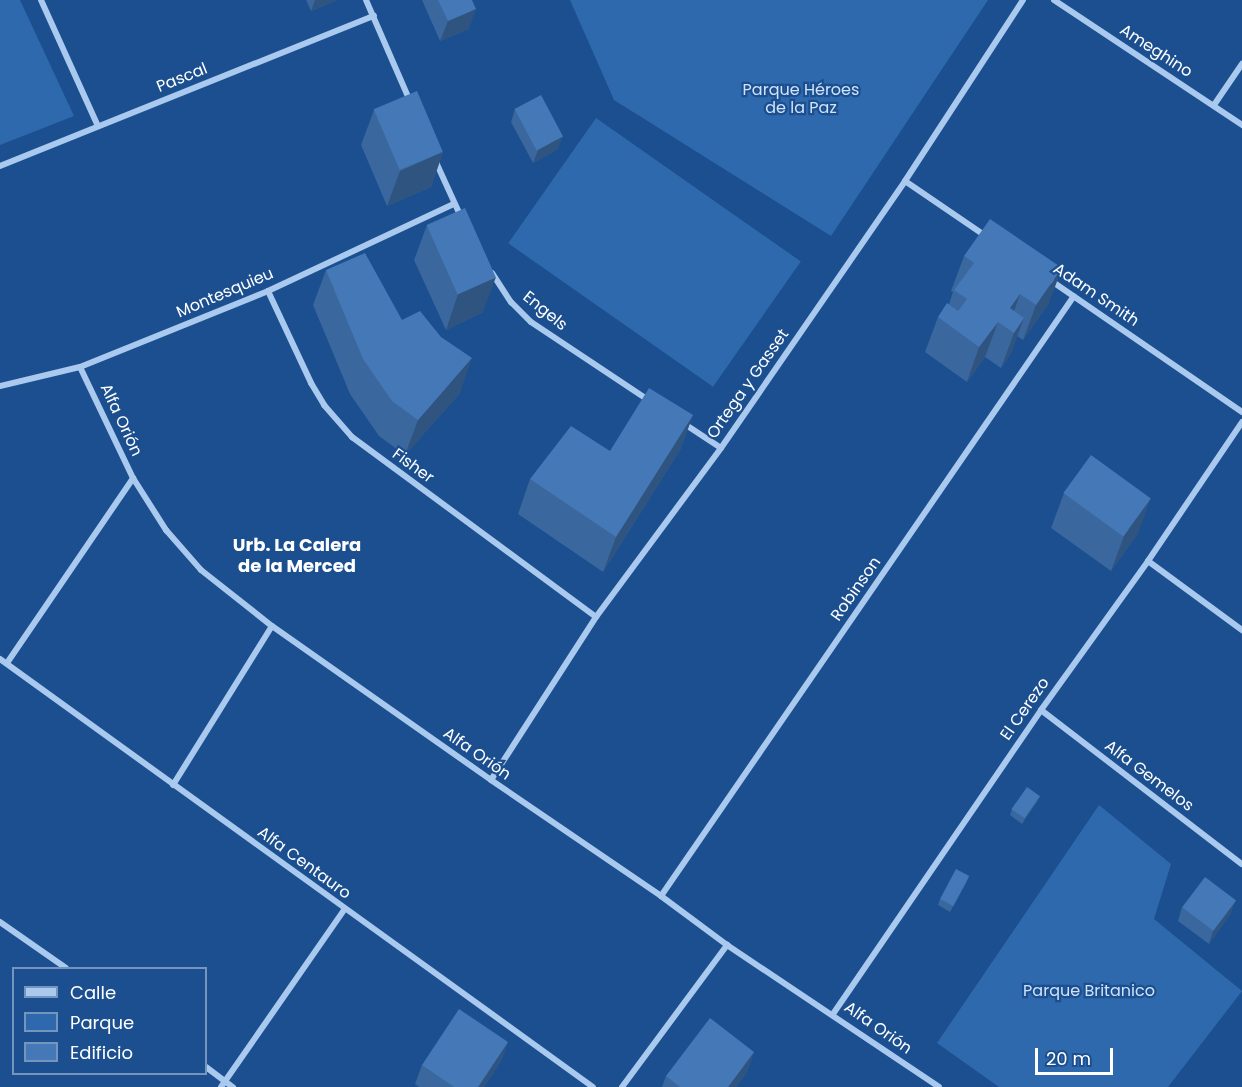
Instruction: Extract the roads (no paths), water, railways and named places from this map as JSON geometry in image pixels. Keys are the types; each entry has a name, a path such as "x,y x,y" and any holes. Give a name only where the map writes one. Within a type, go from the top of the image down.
{"street":[{"path":"41,0 98,126"},
{"path":"366,0 414,110"},
{"name":"Ortega y Gasset","path":"490,780 596,617 721,448 905,181 1023,0"},
{"name":"Ameghino","path":"1054,0 1242,125"},
{"name":"Pascal","path":"0,166 374,16"},
{"path":"1214,105 1242,64"},
{"path":"432,152 454,204 465,223"},
{"path":"905,181 989,238"},
{"name":"Montesquieu","path":"0,386 80,367 268,291 454,204"},
{"name":"Engels","path":"486,261 511,302 531,322 657,405"},
{"name":"Adam Smith","path":"1046,277 1242,412"},
{"name":"Fisher","path":"268,291 311,383 324,405 352,437 596,617"},
{"name":"Robinson","path":"661,896 1074,296"},
{"name":"Alfa Orión","path":"80,367 133,478 166,530 201,570 272,626 490,780 661,896 727,945 939,1087"},
{"path":"676,418 721,448"},
{"name":"El Cerezo","path":"833,1014 1242,422"},
{"path":"7,663 133,478"},
{"path":"1148,561 1242,630"},
{"path":"173,784 272,626"},
{"name":"Alfa Centauro","path":"0,659 344,910 593,1087"},
{"name":"Alfa Gemelos","path":"1041,710 1242,864"},
{"path":"223,1084 344,910"},
{"path":"0,922 63,967"},
{"path":"622,1087 727,945"},
{"path":"207,1068 223,1084 233,1087"}],"district":[{"name":"Urb. La Calera de la Merced","path":"297,556"}],"park label":[{"name":"Parque Héroes de la Paz","path":"801,99"},
{"name":"Parque Britanico","path":"1089,991"}]}
